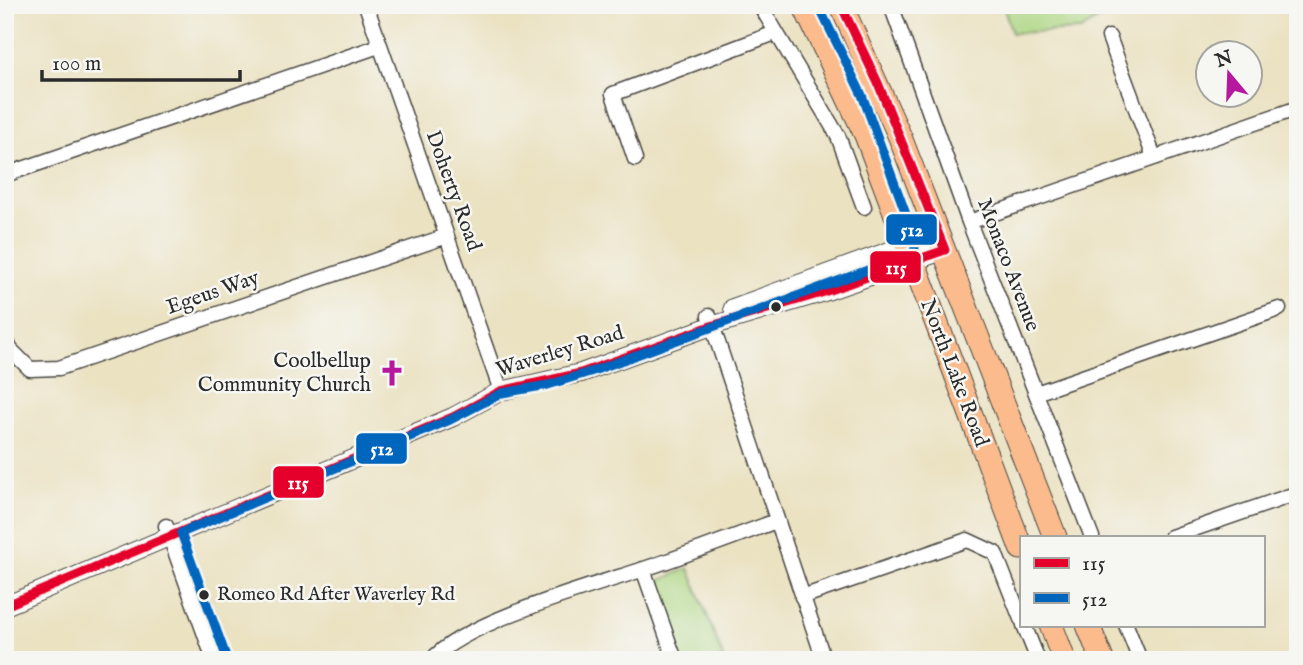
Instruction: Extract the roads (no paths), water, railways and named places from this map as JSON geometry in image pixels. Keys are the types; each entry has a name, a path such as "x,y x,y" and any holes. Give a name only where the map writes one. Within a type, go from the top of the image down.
{"main road":[{"name":"North Lake Road","path":"804,5 851,99 1020,545"},
{"name":"North Lake Road","path":"841,5 878,83 942,241 1055,536"},
{"path":"1051,626 1064,660"},
{"path":"1088,626 1102,660"}],"street":[{"name":"Doherty Road","path":"366,5 500,386"},
{"path":"760,5 838,136 864,207"},
{"name":"Monaco Avenue","path":"891,5 969,222 1092,536"},
{"path":"635,159 613,94 775,33"},
{"path":"1109,37 1154,157"},
{"path":"5,175 379,46"},
{"path":"969,222 1298,108"},
{"name":"Egeus Way","path":"5,336 10,349 30,369 59,368 447,236"},
{"name":"Waverley Road","path":"5,606 168,531 500,386 554,382 710,321 942,241"},
{"path":"1036,393 1279,309"},
{"path":"710,321 824,660"},
{"path":"1174,536 1298,493"},
{"path":"432,660 450,643 470,632 571,593 776,522"},
{"path":"168,531 214,660"},
{"name":"Waverley Road","path":"5,594 168,531"},
{"path":"802,597 967,540 995,553 1020,616"},
{"path":"643,569 674,660"},
{"path":"1024,626 1038,660"},
{"path":"1126,626 1140,660"}],"place":[{"name":"Coolbellup Community Church","path":"392,373"},
{"name":"Romeo Rd After Waverley Rd","path":"204,595"}]}
